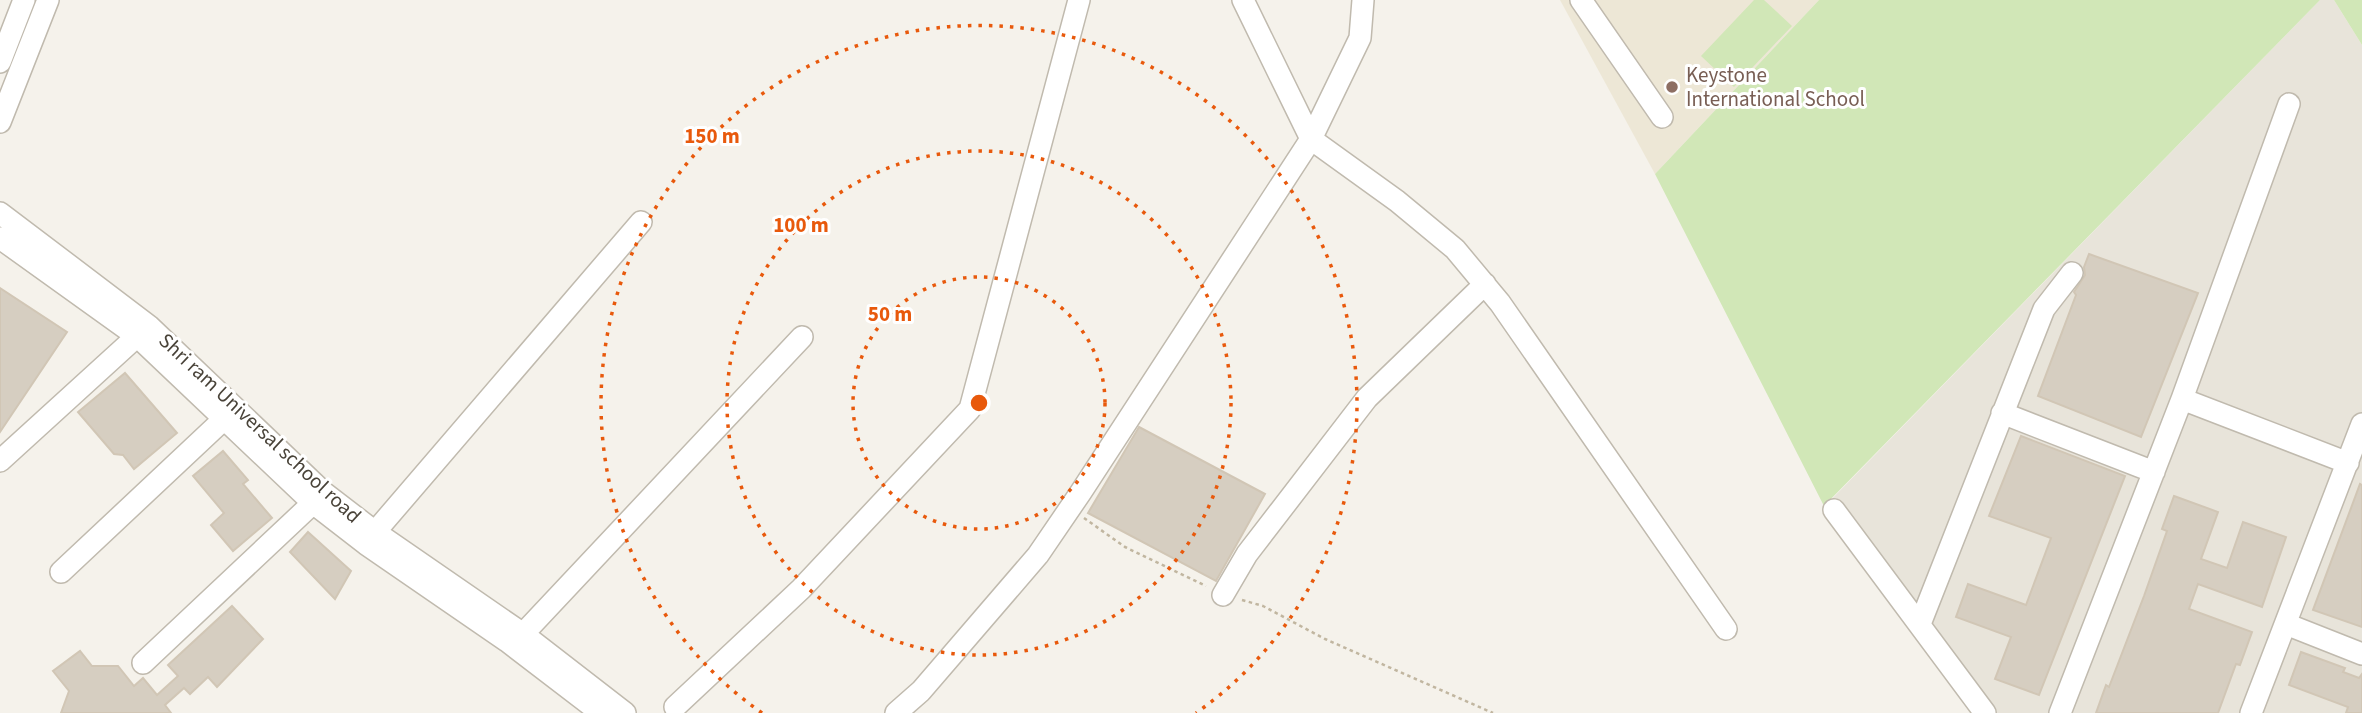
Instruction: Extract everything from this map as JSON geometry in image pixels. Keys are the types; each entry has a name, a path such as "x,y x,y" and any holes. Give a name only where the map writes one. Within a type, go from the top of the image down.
{"street":[{"path":"0,62 24,0"},
{"path":"0,122 48,0"},
{"path":"675,707 801,589 970,409 1079,0"},
{"path":"1243,0 1311,139 1397,201 1445,241 1485,284 1726,629"},
{"path":"896,713 921,691 1038,555 1070,508 1311,139 1360,38 1363,0"},
{"path":"1581,0 1662,117"},
{"path":"2060,713 2182,398 2289,104"},
{"name":"Shri ram Universal school road","path":"0,213 144,331 323,492 374,532 523,635 625,713"},
{"path":"374,532 641,222"},
{"name":"Shri ram Universal school road","path":"0,238 144,331 224,419 313,503 366,544 507,641 601,713"},
{"path":"1920,624 2044,309 2072,273"},
{"path":"1223,595 1247,554 1367,398 1485,284"},
{"path":"0,461 144,331"},
{"path":"523,635 802,337"},
{"path":"2182,398 2348,463"},
{"path":"2003,413 2154,472"},
{"path":"61,572 224,419"},
{"path":"2251,713 2362,424"},
{"path":"143,663 313,503"},
{"path":"1834,510 1985,713"},
{"path":"2286,624 2362,654"}],"path":[{"path":"1070,508 1125,547 1223,595 1263,606 1325,639 1493,713"}],"shaded area":[{"name":"Keystone International School","path":"1560,0 1819,0 1655,174"},
{"path":"2320,0 2334,0 2362,45 2362,713 1974,713 1824,507"}],"green space":[{"path":"1754,0 1764,0 1792,26 1734,87 1701,56"},
{"path":"1819,0 2320,0 1824,506 1655,174"},
{"path":"2334,0 2362,0 2362,45"}],"building":[{"path":"2089,254 2198,293 2141,437 2038,396 2076,295 2074,292 2085,275 2084,267"},
{"path":"0,288 67,332 0,432"},
{"path":"125,373 177,433 134,469 123,455 114,454 78,412"},
{"path":"1139,427 1265,494 1216,581 1088,513"},
{"path":"2021,436 2125,476 2039,695 1995,679 2011,637 1956,617 1968,584 2026,605 2051,538 1989,516"},
{"path":"223,451 248,480 243,484 272,518 233,551 211,525 224,513 193,476"},
{"path":"2360,484 2362,485 2362,627 2313,610"},
{"path":"2174,496 2218,512 2201,559 2227,568 2243,522 2286,537 2262,607 2198,584 2189,609 2252,632 2240,665 2236,664 2218,713 2096,713 2106,685 2109,687 2144,596 2167,531 2162,529"},
{"path":"308,532 351,571 335,599 290,552"},
{"path":"232,606 263,639 217,687 208,677 190,694 184,688 165,705 171,713 61,713 69,691 53,671 80,651 92,666 118,666 134,686 143,678 157,695 178,676 168,665"},
{"path":"2301,652 2345,668 2343,672 2359,678 2362,674 2362,713 2346,713 2348,707 2289,685"}],"place":[{"name":"Keystone International School","path":"1672,87"}]}
